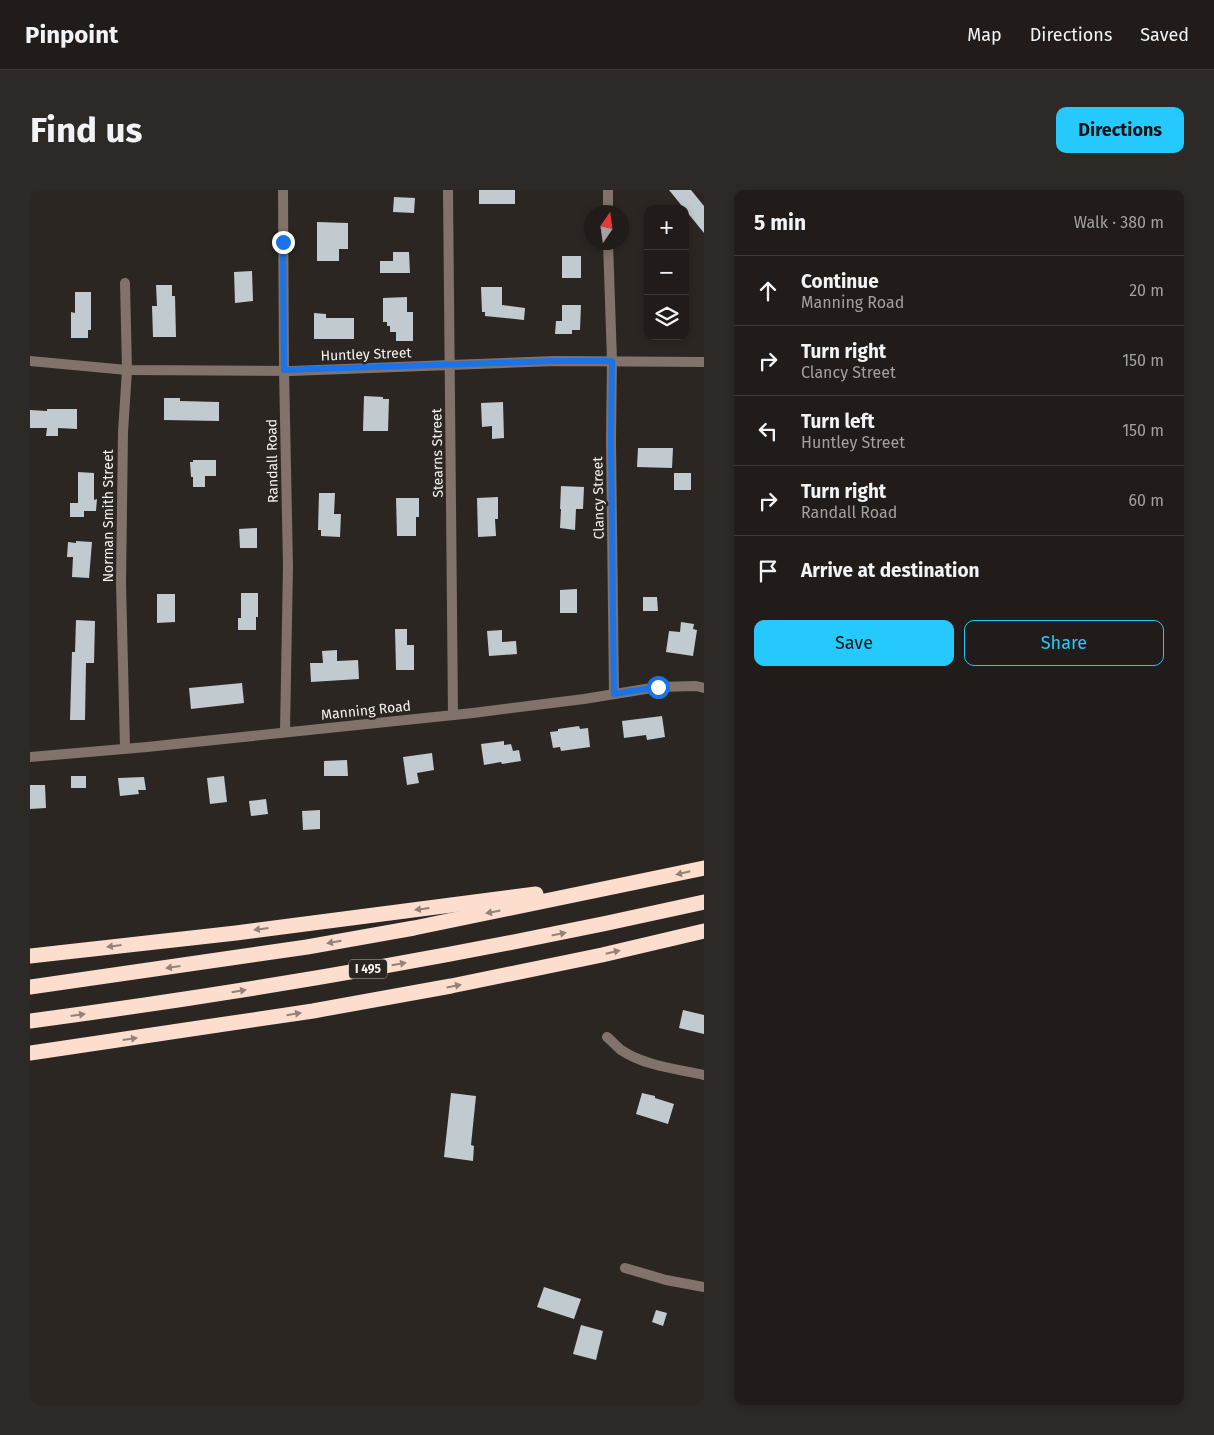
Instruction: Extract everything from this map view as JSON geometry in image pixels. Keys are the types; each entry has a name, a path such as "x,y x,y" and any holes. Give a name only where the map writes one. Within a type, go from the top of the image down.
{"highway":[{"name":"I 495","path":"30,987 306,947 414,928 704,868"},
{"path":"30,956 661,878"},
{"name":"I 495","path":"30,1022 165,1003 451,955 704,902"},
{"path":"30,1054 313,1011 451,986 602,955 704,931"}],"street":[{"name":"Randall Road","path":"283,190 288,566 285,732"},
{"name":"Stearns Street","path":"448,190 453,715"},
{"path":"608,190 608,205"},
{"name":"Clancy Street","path":"608,250 612,361 614,694"},
{"name":"Norman Smith Street","path":"125,283 127,370 123,432 122,574 125,748"},
{"name":"Huntley Street","path":"30,361 127,370 284,370 547,361 704,362"},
{"name":"Manning Road","path":"30,757 453,715 658,687 696,686 704,688"},
{"path":"607,1037 621,1050 638,1058 704,1075"},
{"path":"625,1268 666,1280 704,1287"}],"building":[{"path":"479,190 515,190 515,204 479,204"},
{"path":"669,190 691,190 704,206 704,233 689,215 689,205 681,205"},
{"path":"394,197 415,198 414,213 393,212"},
{"path":"317,222 348,223 348,249 339,249 339,261 317,261"},
{"path":"393,252 409,252 410,273 380,273 380,261 393,261"},
{"path":"562,256 581,256 581,278 562,278"},
{"path":"252,271 253,301 235,303 234,272"},
{"path":"156,285 172,285 172,296 175,296 176,337 153,337 152,306 157,306"},
{"path":"481,287 502,287 502,305 525,308 524,320 485,316 485,312 482,312"},
{"path":"75,292 91,292 91,330 88,330 88,338 71,338 71,312 75,313"},
{"path":"407,297 407,312 413,312 413,341 396,341 396,332 390,332 390,326 387,326 387,322 383,322 383,298"},
{"path":"562,305 581,305 580,330 572,330 572,334 555,334 556,321 562,321"},
{"path":"314,313 326,314 326,318 354,318 354,339 314,339"},
{"path":"364,396 389,399 388,431 363,431"},
{"path":"164,398 180,398 180,401 219,402 219,421 164,420"},
{"path":"503,402 504,438 492,439 492,426 482,427 481,403"},
{"path":"47,409 77,409 77,429 58,428 58,436 46,436 47,428 30,428 30,410 47,411"},
{"path":"638,448 673,448 672,468 637,467"},
{"path":"193,460 216,460 216,476 205,476 205,487 193,487 190,462 193,462"},
{"path":"78,472 94,473 94,500 97,499 96,511 84,511 84,517 70,517 70,503 78,503"},
{"path":"674,473 691,473 691,490 674,490"},
{"path":"561,486 584,487 583,509 576,509 575,530 560,528"},
{"path":"319,493 335,493 334,514 341,514 340,537 321,536 321,530 318,530"},
{"path":"498,497 498,519 495,519 496,536 478,537 477,498"},
{"path":"396,498 419,498 416,536 397,536"},
{"path":"257,528 257,548 240,548 239,529"},
{"path":"76,541 92,542 89,578 72,577 73,557 67,557 68,542 76,543"},
{"path":"577,589 577,613 560,613 560,590"},
{"path":"241,593 258,593 256,630 238,630 238,618 241,618"},
{"path":"157,594 175,594 175,622 157,623"},
{"path":"643,597 657,597 658,611 643,611"},
{"path":"76,620 95,621 94,663 86,663 85,720 70,720 72,652 75,652"},
{"path":"681,622 694,624 693,629 697,630 693,656 666,652 669,631 680,632"},
{"path":"395,629 407,629 407,645 414,645 414,670 396,670"},
{"path":"502,630 502,642 516,641 517,654 489,656 487,631"},
{"path":"337,650 337,661 358,660 359,679 311,682 310,663 323,663 322,651"},
{"path":"242,683 244,703 191,709 189,688"},
{"path":"662,716 665,737 647,740 646,735 624,738 622,721"},
{"path":"579,726 580,729 588,728 590,747 561,751 560,747 553,748 550,732"},
{"path":"504,741 504,745 511,744 513,751 519,750 521,761 484,765 481,744"},
{"path":"432,753 434,770 417,773 419,783 407,785 403,757"},
{"path":"347,760 348,776 324,776 324,761"},
{"path":"71,776 86,776 86,788 71,788"},
{"path":"224,776 227,802 210,804 207,778"},
{"path":"144,777 146,790 138,790 139,794 120,796 118,778"},
{"path":"30,785 45,785 46,808 30,809"},
{"path":"266,799 268,814 251,816 249,801"},
{"path":"320,810 320,829 303,830 302,811"},
{"path":"683,1010 704,1015 704,1034 679,1028"},
{"path":"451,1093 476,1096 471,1145 474,1146 473,1161 444,1157"},
{"path":"642,1093 674,1104 668,1124 636,1114"},
{"path":"544,1287 581,1299 574,1319 537,1307"},
{"path":"656,1310 667,1313 663,1326 652,1322"},
{"path":"581,1325 603,1331 596,1360 573,1354"}],"route":[{"path":"283,242 284,370 556,361 612,361 614,694 658,687"}]}
